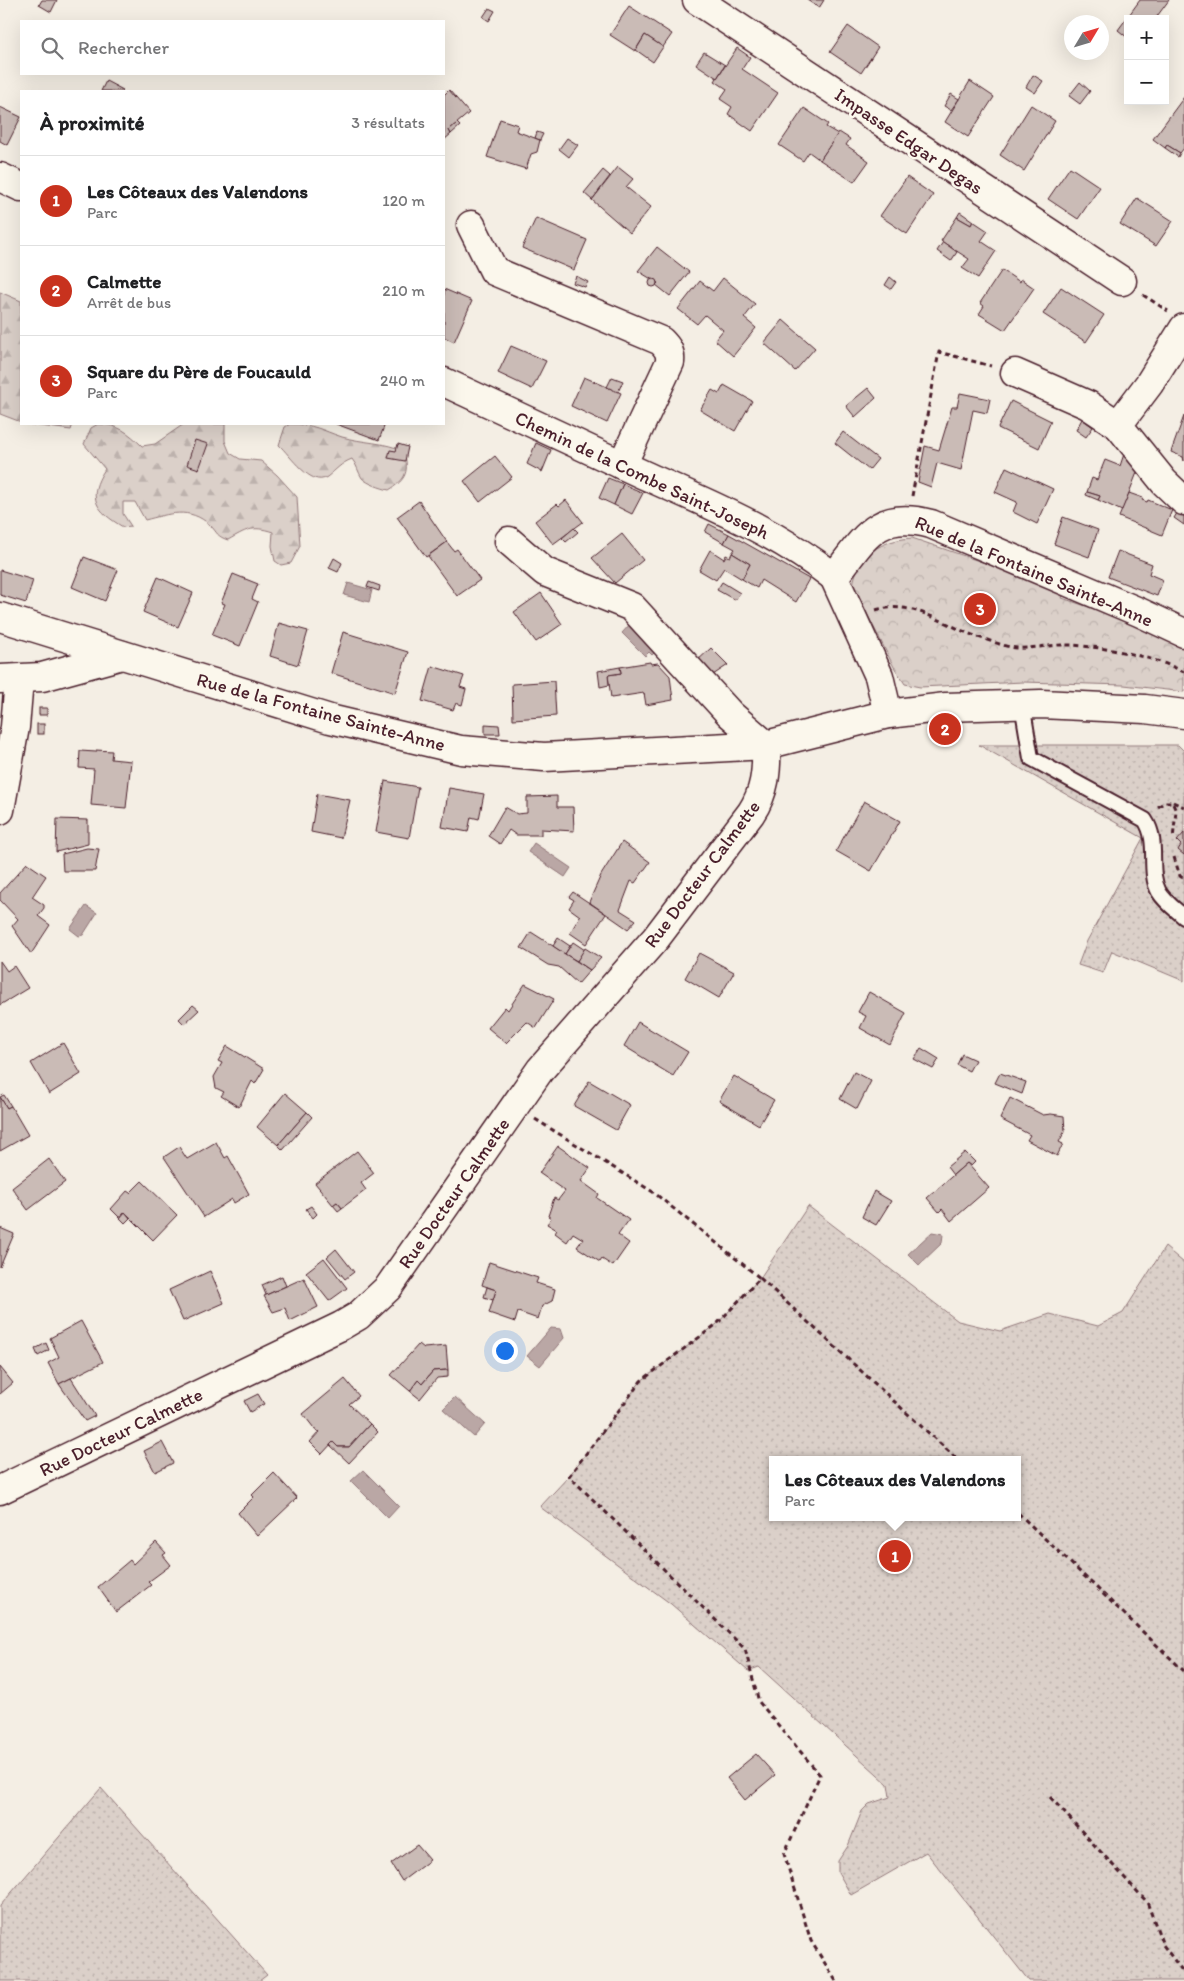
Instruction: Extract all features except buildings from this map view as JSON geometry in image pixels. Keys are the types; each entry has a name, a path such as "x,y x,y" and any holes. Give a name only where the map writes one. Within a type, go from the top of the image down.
{"street":[{"name":"Impasse Edgar Degas","path":"697,0 1122,282"},
{"path":"0,177 20,187"},
{"path":"470,225 494,271 661,341 666,345 669,351 670,362 622,465"},
{"path":"1118,425 1149,384 1180,322"},
{"path":"1016,373 1088,405 1118,425 1164,482 1184,501"},
{"name":"Chemin de la Combe Saint-Joseph","path":"445,382 775,537 809,558 834,577"},
{"name":"Rue de la Fontaine Sainte-Anne","path":"834,577 871,532 882,524 908,518 931,524 1139,612 1184,634"},
{"path":"509,541 545,572 632,607 730,714 766,746"},
{"path":"834,577 879,676 888,714"},
{"name":"Rue de la Fontaine Sainte-Anne","path":"0,617 330,719 461,750 544,757 766,746 888,714 946,708 1022,704 1102,706 1184,714"},
{"path":"0,810 15,727 10,679 42,677 122,655"},
{"name":"Rue Docteur Calmette","path":"0,1490 341,1326 358,1316 388,1288 514,1105 559,1046 656,938 751,813 765,785 766,746"}],"lane":[{"path":"1022,704 1031,758 1145,820 1152,830 1154,873 1158,891 1167,903 1184,916"}],"path":[{"path":"1122,282 1180,322"},
{"path":"908,518 939,352 1016,373"},
{"path":"853,619 882,608 909,608 933,616 982,639 1016,648 1056,644 1083,646 1153,660 1184,672"},
{"path":"1172,802 1184,807"},
{"path":"1180,876 1184,870"},
{"path":"514,1105 653,1192 760,1278 954,1456"},
{"path":"760,1278 717,1324 641,1381 569,1476 745,1649 759,1702 820,1775 784,1854 810,1941 836,1981"},
{"path":"1021,1516 1184,1671"},
{"path":"1050,1797 1147,1902 1163,1946 1184,1973"}],"green space":[{"path":"0,292 20,301 20,422 0,414"},
{"path":"34,425 73,425 71,430"},
{"path":"96,425 108,425 123,430 142,446 155,444 183,425 225,425 225,441 230,453 240,459 261,461 297,497 300,546 291,563 281,565 275,561 272,546 273,532 266,530 249,530 228,540 219,536 202,519 187,513 171,514 145,520 135,502 123,502 123,514 131,526 123,527 114,521 100,509 95,496 99,479 105,469 84,444 91,428"},
{"path":"288,425 311,426 342,437 397,448 404,451 405,474 400,482 389,490 371,484 362,478 352,459 327,477 321,479 314,478 301,469 279,445 285,427"},
{"path":"912,538 1055,587 1064,593 1062,598 1130,621 1184,648 1184,692 1124,685 1023,682 920,687 905,684 894,667 853,586 855,575 860,565 873,551 891,542"},
{"path":"979,745 1178,745 1184,751 1184,981 1112,951 1103,973 1078,965 1087,941 1143,838"},
{"path":"808,1206 958,1321 1000,1331 1050,1314 1098,1326 1123,1313 1165,1247 1184,1263 1184,1981 1029,1981 926,1852 851,1895 838,1872 838,1861 848,1846 862,1811 869,1804 890,1797 888,1784 759,1667 748,1671 671,1604 540,1507 569,1476 641,1381 717,1324 760,1278"},
{"path":"101,1788 267,1975 259,1981 0,1981 0,1906"}],"shaded area":[{"path":"348,583 372,590 369,602 344,595"},
{"path":"632,622 658,649 652,655 649,652 645,656 622,633"},
{"path":"534,843 571,868 565,877 528,852"},
{"path":"86,906 97,913 83,935 79,936 70,929"},
{"path":"932,1232 943,1234 942,1243 919,1265 908,1254"},
{"path":"551,1328 561,1329 564,1338 540,1366 527,1356"},
{"path":"455,1397 485,1424 474,1437 443,1409"},
{"path":"363,1470 399,1506 388,1518 351,1481"}],"place":[{"name":"Square du Père de Foucauld","path":"980,609"},
{"name":"Calmette","path":"945,729"},
{"name":"Les Côteaux des Valendons","path":"895,1556"}]}
